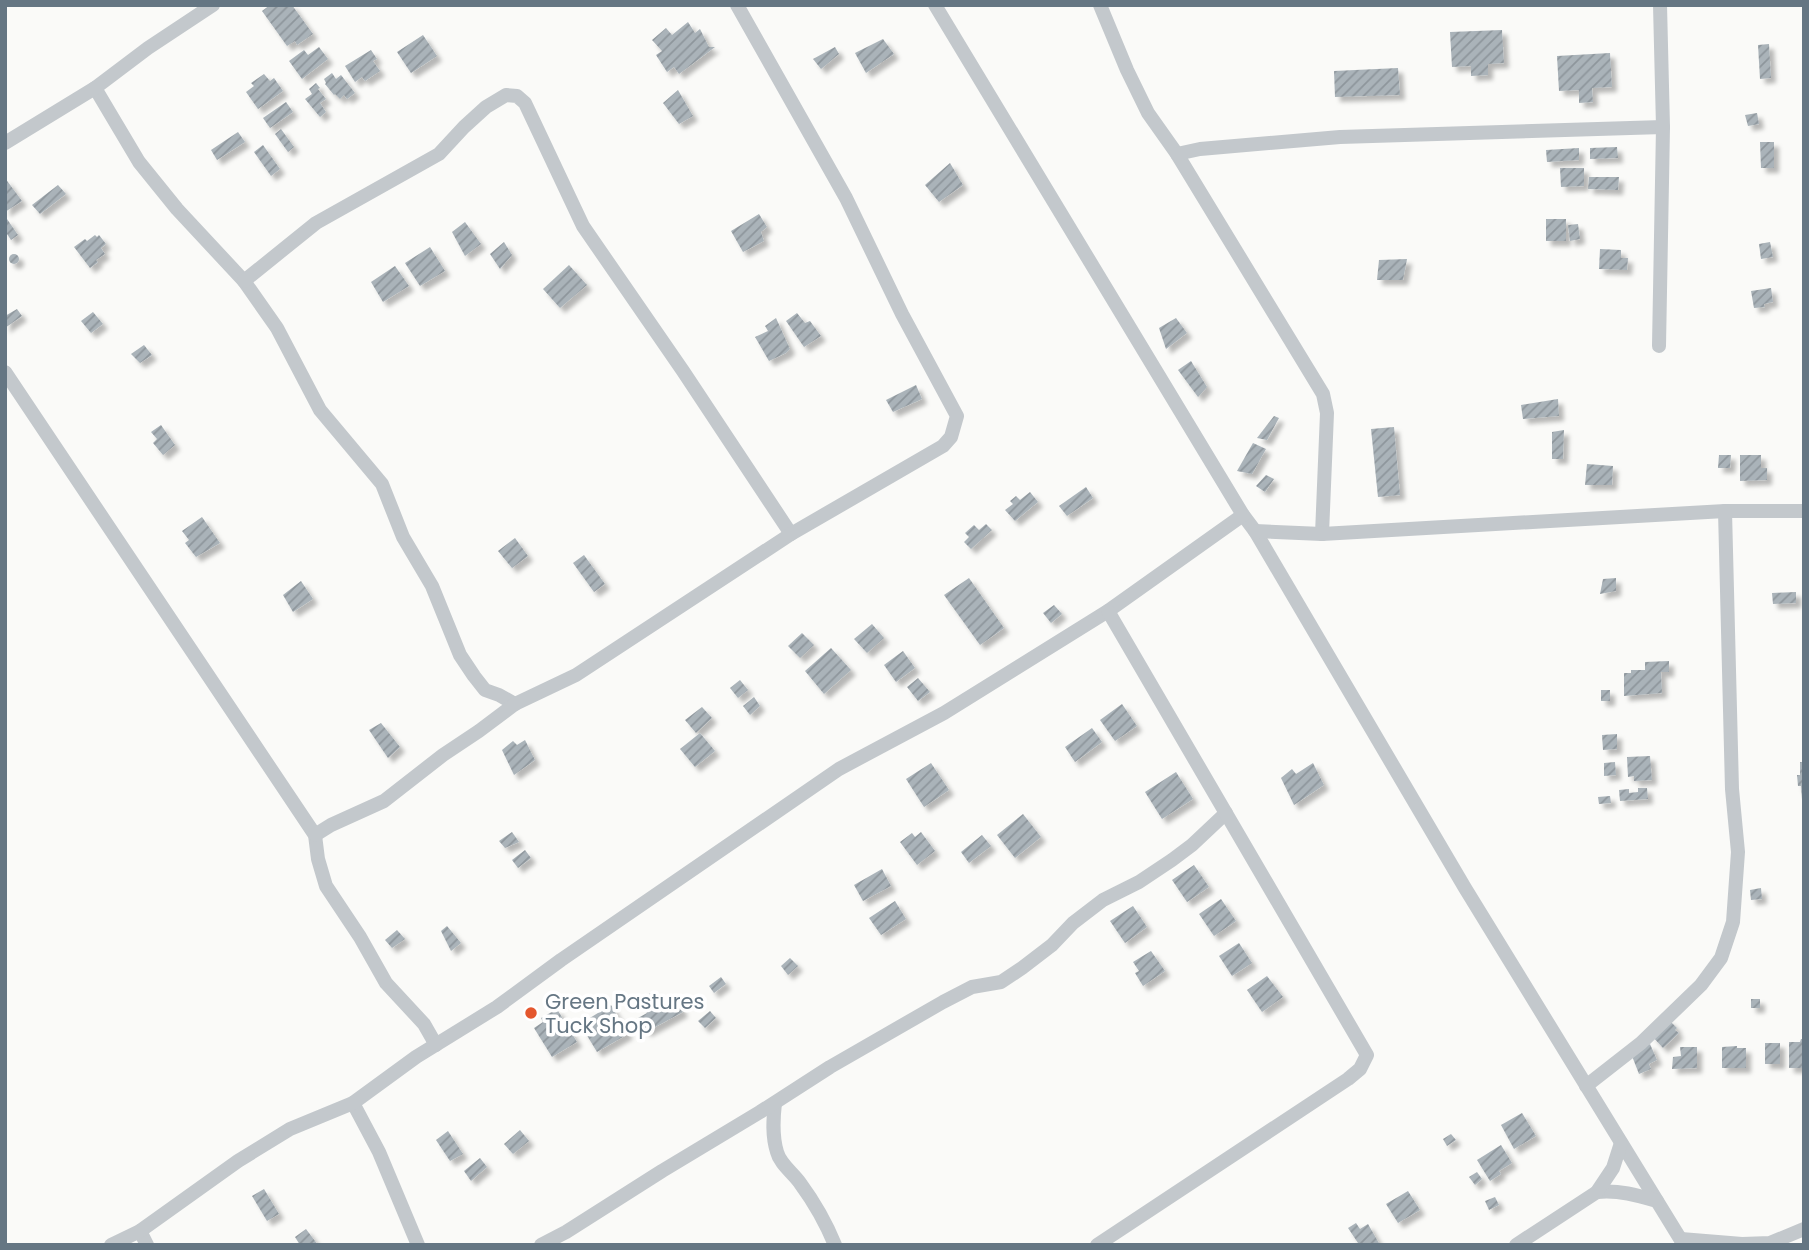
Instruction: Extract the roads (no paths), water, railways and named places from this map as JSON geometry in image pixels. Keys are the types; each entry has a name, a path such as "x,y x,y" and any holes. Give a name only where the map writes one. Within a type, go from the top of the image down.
{"street":[{"path":"5,143 95,88 148,48 213,5"},
{"path":"316,835 331,825 384,801 515,704 576,675 791,534 943,446 951,437 957,416 902,314 846,198 737,5"},
{"path":"935,5 1255,531 1465,888 1682,1242 1770,1243 1804,1229"},
{"path":"1100,5 1126,70 1148,113 1177,154 1323,394 1327,413 1322,534"},
{"path":"1659,346 1663,127 1660,5"},
{"path":"95,88 139,162 177,209 244,281 277,328 320,410 382,484 403,537 432,586 460,655 474,676 485,690 515,704"},
{"path":"244,281 316,223 439,154 486,107 506,95 517,96 525,103 583,226 791,534"},
{"path":"1177,154 1200,149 1340,137 1663,127"},
{"path":"5,372 316,835 318,859 326,886 386,983 424,1024 436,1045"},
{"path":"1255,531 1322,534 1726,510 1804,511"},
{"path":"1586,1086 1640,1043 1701,985 1721,958 1733,922 1738,852 1732,789 1726,510"},
{"path":"111,1245 144,1238 238,1161 290,1129 353,1103 436,1045 497,1007 839,769 944,713 1108,611 1243,515"},
{"path":"1097,1245 1348,1079 1360,1069 1367,1055 1108,611"},
{"path":"541,1245 830,1067 943,1002 972,987 1001,982 1052,945 1073,923 1103,901 1139,882 1192,845 1226,813"},
{"path":"353,1103 379,1152 418,1245"},
{"path":"775,1103 773,1131 778,1156 813,1202 835,1245"},
{"path":"1516,1245 1597,1192 1613,1168 1621,1143"},
{"path":"1597,1192 1613,1190 1657,1201"}],"place":[{"name":"Green Pastures Tuck Shop","path":"531,1013"}]}
